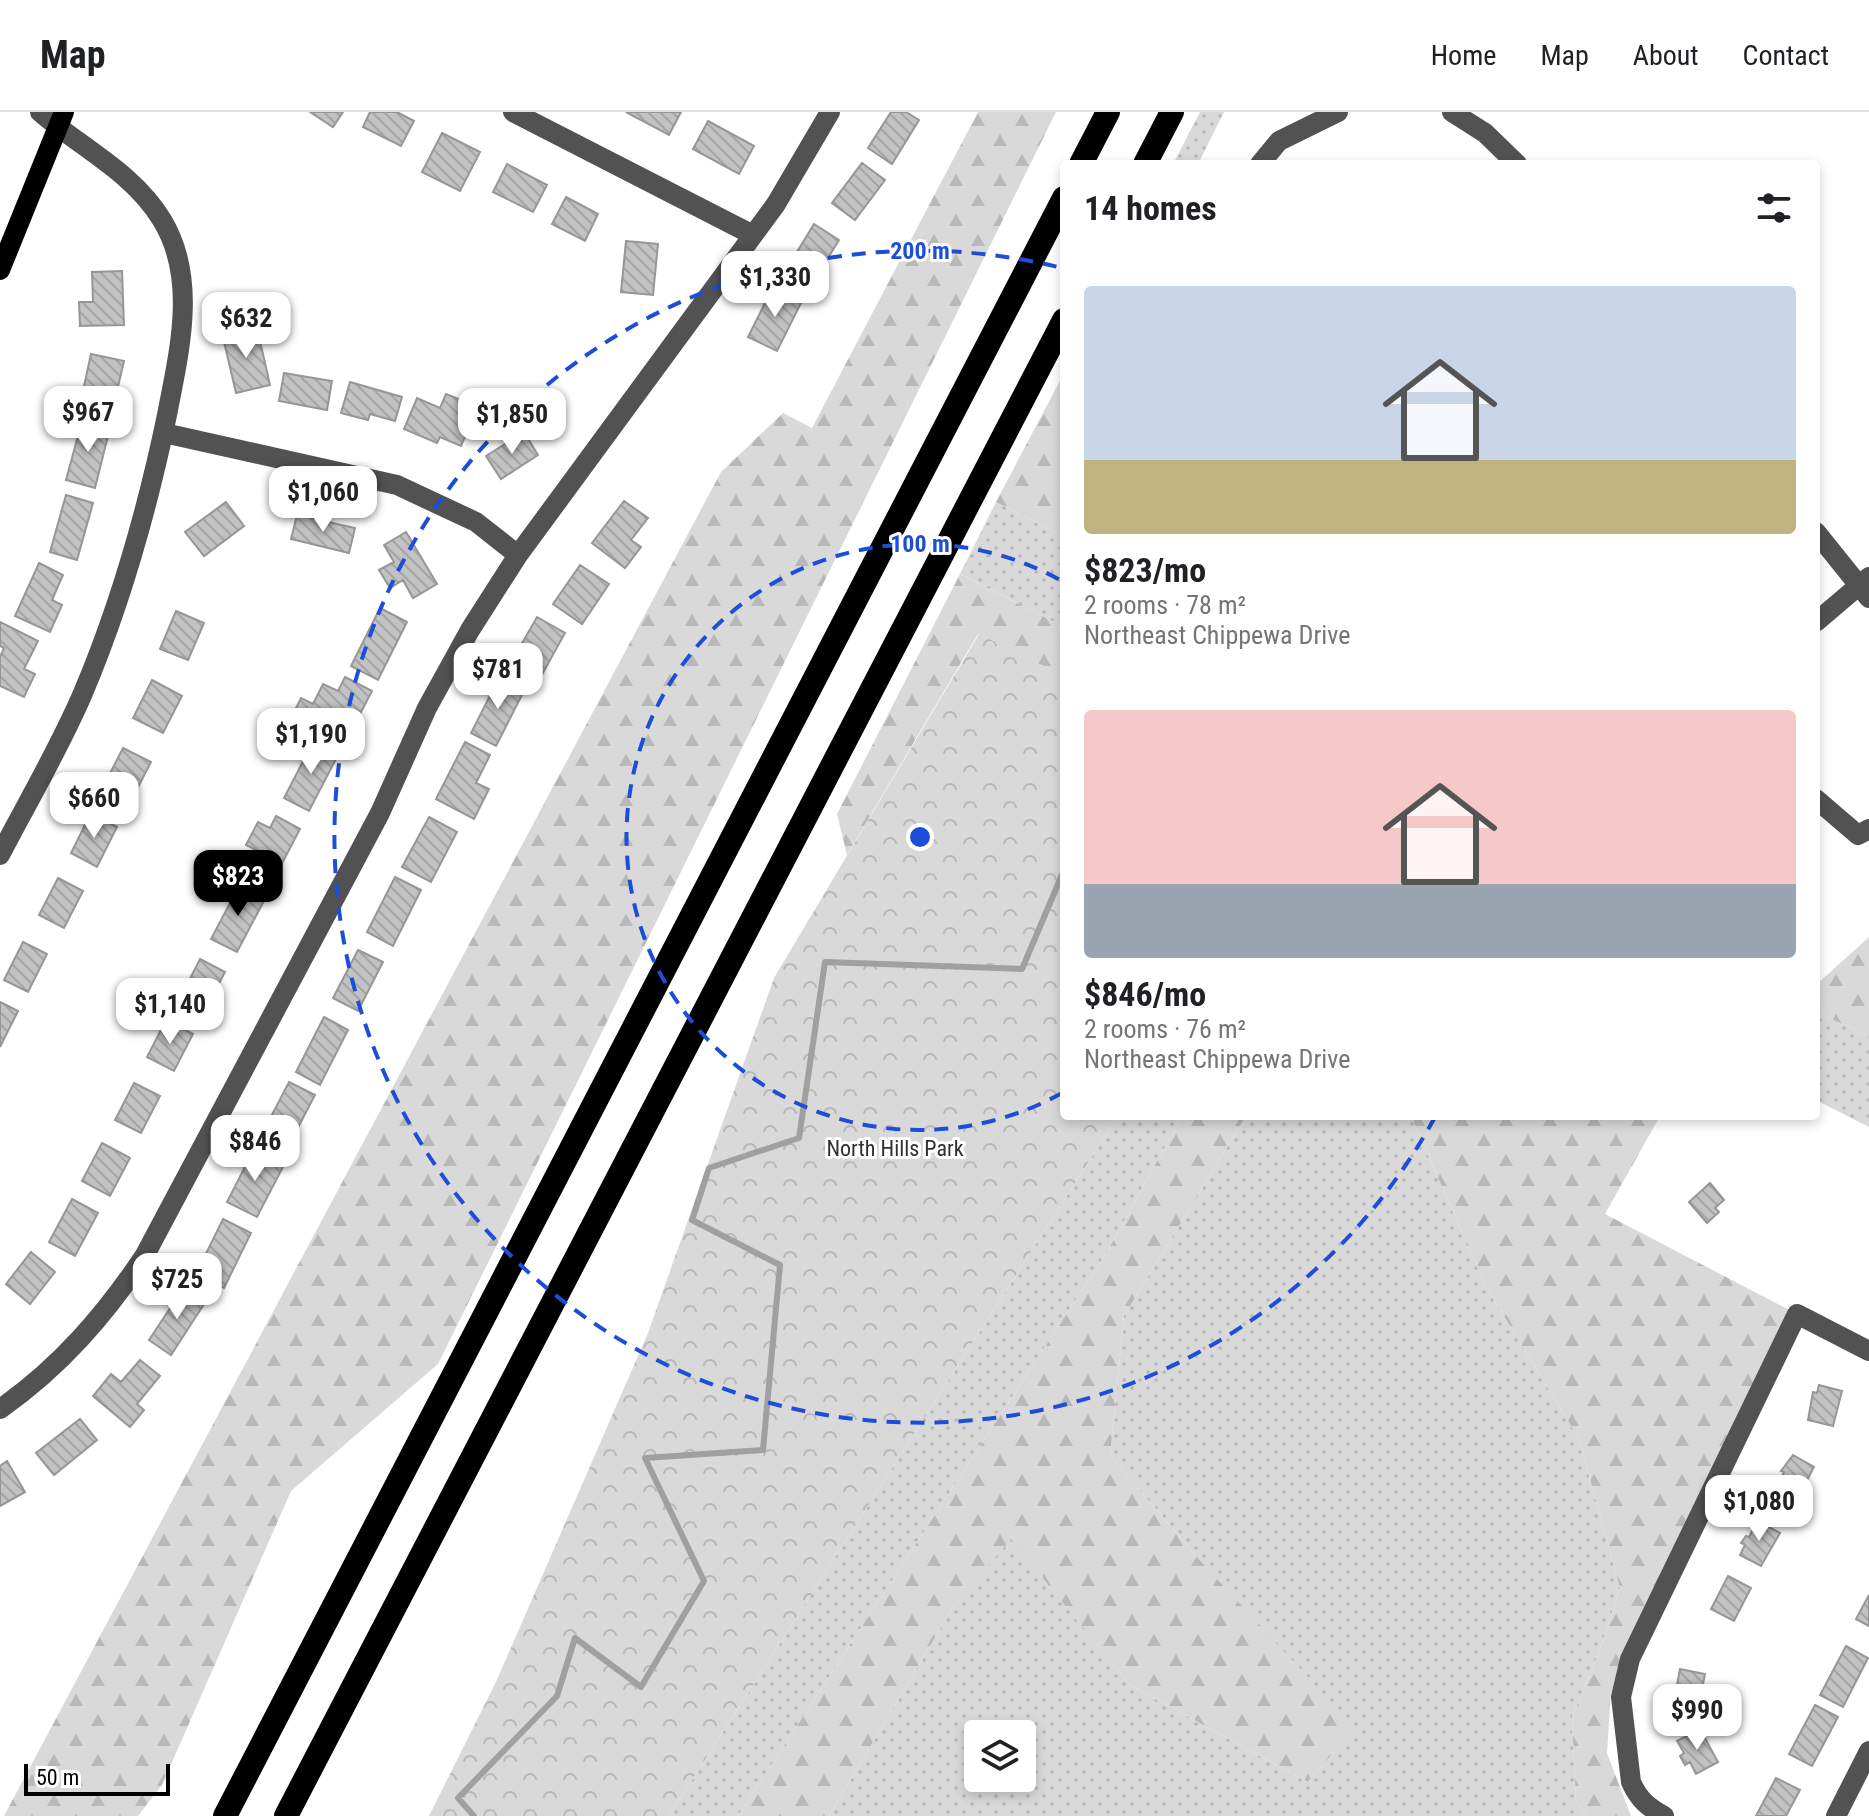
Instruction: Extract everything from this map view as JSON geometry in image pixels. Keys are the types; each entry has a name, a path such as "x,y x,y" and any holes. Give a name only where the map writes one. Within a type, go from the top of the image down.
{"highway":[{"path":"1083,160 1108,112"},
{"path":"1147,160 1172,112"},
{"path":"225,1816 1060,206"},
{"path":"286,1816 1060,328"}],"main road":[{"path":"0,270 61,120"}],"street":[{"path":"0,855 82,694 118,603 141,528 164,433 182,342 184,315 178,260 156,210 126,176 61,120 40,112"},
{"path":"513,112 753,235"},
{"path":"0,1409 62,1359 85,1335 145,1255 380,813 427,708 470,630 518,555 776,204 830,112"},
{"path":"1263,160 1279,141 1338,112"},
{"path":"1452,112 1485,133 1513,160"},
{"path":"164,433 397,485 476,522 518,555"},
{"path":"1820,536 1865,587 1820,619"},
{"path":"1820,802 1863,832"},
{"path":"1664,1816 1646,1806 1631,1782 1621,1697 1625,1671 1797,1314 1869,1351"},
{"path":"1836,1816 1869,1751"}],"green space":[{"path":"978,112 1056,112 438,1364 291,1491 162,1785 138,1816 4,1816 721,472 783,413 812,428"},
{"path":"1200,112 1224,112 1200,160 1175,160"},
{"path":"1060,381 1060,535 996,502"},
{"path":"996,502 1060,535 1060,625 960,574"},
{"path":"960,574 1060,625 1060,674 978,634 847,855 837,814"},
{"name":"North Hills Park","path":"979,634 1060,674 1060,1120 1115,1120 669,1816 429,1816 496,1682 648,1333 774,978"},
{"path":"1869,937 1869,1037 1820,1013 1820,981"},
{"path":"1820,1013 1869,1037 1869,1127 1820,1102"},
{"path":"1115,1120 1180,1120 1107,1252 738,1816 669,1816"},
{"path":"1180,1120 1244,1120 1124,1316 1110,1456 1206,1567 1355,1728 1308,1782 1130,1685 1011,1539 952,1609 829,1816 738,1816 1107,1252"},
{"path":"1244,1120 1413,1120 1485,1285 1579,1439 1620,1588 1598,1655 1572,1717 1576,1801 1587,1816 829,1816 952,1609 1011,1538 1130,1685 1308,1782 1354,1729 1110,1456 1124,1316"},
{"path":"1413,1120 1658,1120 1605,1214 1797,1314 1611,1693 1607,1753 1631,1816 1587,1816 1576,1801 1572,1717 1598,1655 1620,1588 1579,1439 1485,1285"}],"building":[{"path":"310,112 343,112 333,127"},
{"path":"370,112 397,112 414,121 401,146 363,127"},
{"path":"626,112 681,112 669,135"},
{"path":"891,112 906,112 919,120 892,164 868,148"},
{"path":"708,121 754,146 739,174 693,149"},
{"path":"442,133 480,152 460,191 422,172"},
{"path":"862,163 885,180 855,220 832,203"},
{"path":"507,164 547,185 533,212 493,192"},
{"path":"566,197 598,214 585,241 552,224"},
{"path":"814,224 839,240 814,281 789,265"},
{"path":"626,241 658,244 653,295 621,292"},
{"path":"122,271 124,325 80,326 79,302 93,302 92,272"},
{"path":"773,287 802,301 777,351 748,337"},
{"path":"250,327 254,342 260,341 270,385 236,393 222,333"},
{"path":"91,354 124,361 113,408 81,400"},
{"path":"284,373 332,381 327,410 279,401"},
{"path":"350,382 402,397 395,421 370,414 368,420 341,413"},
{"path":"446,394 478,407 461,446 440,437 437,443 404,429 417,398 440,408"},
{"path":"82,421 110,428 95,488 66,480"},
{"path":"524,432 538,455 501,479 486,456"},
{"path":"66,495 93,503 77,560 50,552"},
{"path":"624,501 648,518 631,540 641,547 625,568 592,543"},
{"path":"226,502 244,526 204,556 185,532"},
{"path":"297,515 355,528 349,553 291,539"},
{"path":"406,532 437,584 413,598 403,580 390,588 379,570 394,562 384,545"},
{"path":"39,563 63,575 52,600 62,605 50,632 15,616"},
{"path":"580,565 609,584 582,624 553,604"},
{"path":"380,608 407,622 378,680 351,666"},
{"path":"176,611 204,623 188,660 160,649"},
{"path":"537,617 565,633 538,682 509,666"},
{"path":"0,622 38,641 24,669 35,674 24,697 0,686 0,657 4,648 0,646"},
{"path":"500,676 525,689 496,746 471,733"},
{"path":"345,677 372,691 347,739 294,712 301,698 313,704 323,684 338,691"},
{"path":"152,680 182,696 163,733 133,718"},
{"path":"313,742 338,755 309,811 284,798"},
{"path":"465,742 490,755 476,783 489,789 474,819 436,799"},
{"path":"123,748 151,762 131,801 103,787"},
{"path":"91,813 117,827 97,867 71,853"},
{"path":"276,816 300,829 275,877 252,865 258,851 246,845 258,822 270,828"},
{"path":"429,817 457,832 431,882 402,867"},
{"path":"395,877 421,890 393,946 367,932"},
{"path":"58,878 83,891 64,928 39,915"},
{"path":"240,884 266,897 237,952 211,939"},
{"path":"23,942 47,954 28,992 4,980"},
{"path":"358,950 383,962 358,1011 333,998"},
{"path":"200,959 225,972 205,1011 180,998"},
{"path":"0,1002 18,1011 0,1047"},
{"path":"324,1017 348,1030 320,1085 296,1072"},
{"path":"166,1020 193,1034 174,1071 147,1057"},
{"path":"289,1082 315,1095 289,1145 263,1132"},
{"path":"134,1083 160,1096 141,1133 115,1120"},
{"path":"102,1143 130,1158 110,1196 82,1181"},
{"path":"254,1149 284,1165 257,1217 227,1202"},
{"path":"1710,1183 1724,1200 1715,1208 1719,1212 1707,1223 1689,1202"},
{"path":"72,1199 98,1213 75,1256 49,1242"},
{"path":"223,1219 251,1233 224,1288 196,1274"},
{"path":"31,1252 55,1272 30,1304 6,1284"},
{"path":"184,1287 206,1301 171,1355 149,1340"},
{"path":"140,1360 160,1376 137,1404 144,1410 130,1427 93,1396 111,1374 121,1382"},
{"path":"1819,1385 1842,1391 1833,1426 1808,1420 1813,1392 1817,1393"},
{"path":"80,1419 97,1440 54,1475 36,1453"},
{"path":"1793,1455 1814,1467 1797,1499 1776,1488 1784,1472 1781,1471"},
{"path":"7,1461 25,1492 0,1506 0,1466"},
{"path":"1758,1521 1780,1533 1761,1566 1740,1555 1745,1545 1741,1543 1746,1536 1749,1537"},
{"path":"1728,1576 1751,1588 1734,1621 1711,1609"},
{"path":"1869,1595 1869,1626 1856,1619"},
{"path":"1846,1646 1868,1658 1843,1707 1820,1695"},
{"path":"1680,1669 1705,1674 1698,1710 1673,1706"},
{"path":"1815,1705 1838,1717 1812,1766 1789,1754"},
{"path":"1700,1729 1718,1762 1696,1774 1690,1762 1685,1765 1680,1756 1684,1753 1677,1741"},
{"path":"1776,1778 1800,1790 1786,1816 1756,1816"}],"waterway":[{"path":"474,1816 458,1798 557,1696 575,1638 641,1687 704,1581 645,1458 763,1450 780,1265 692,1220 709,1168 799,1138 825,962 1022,969 1060,879"}]}
